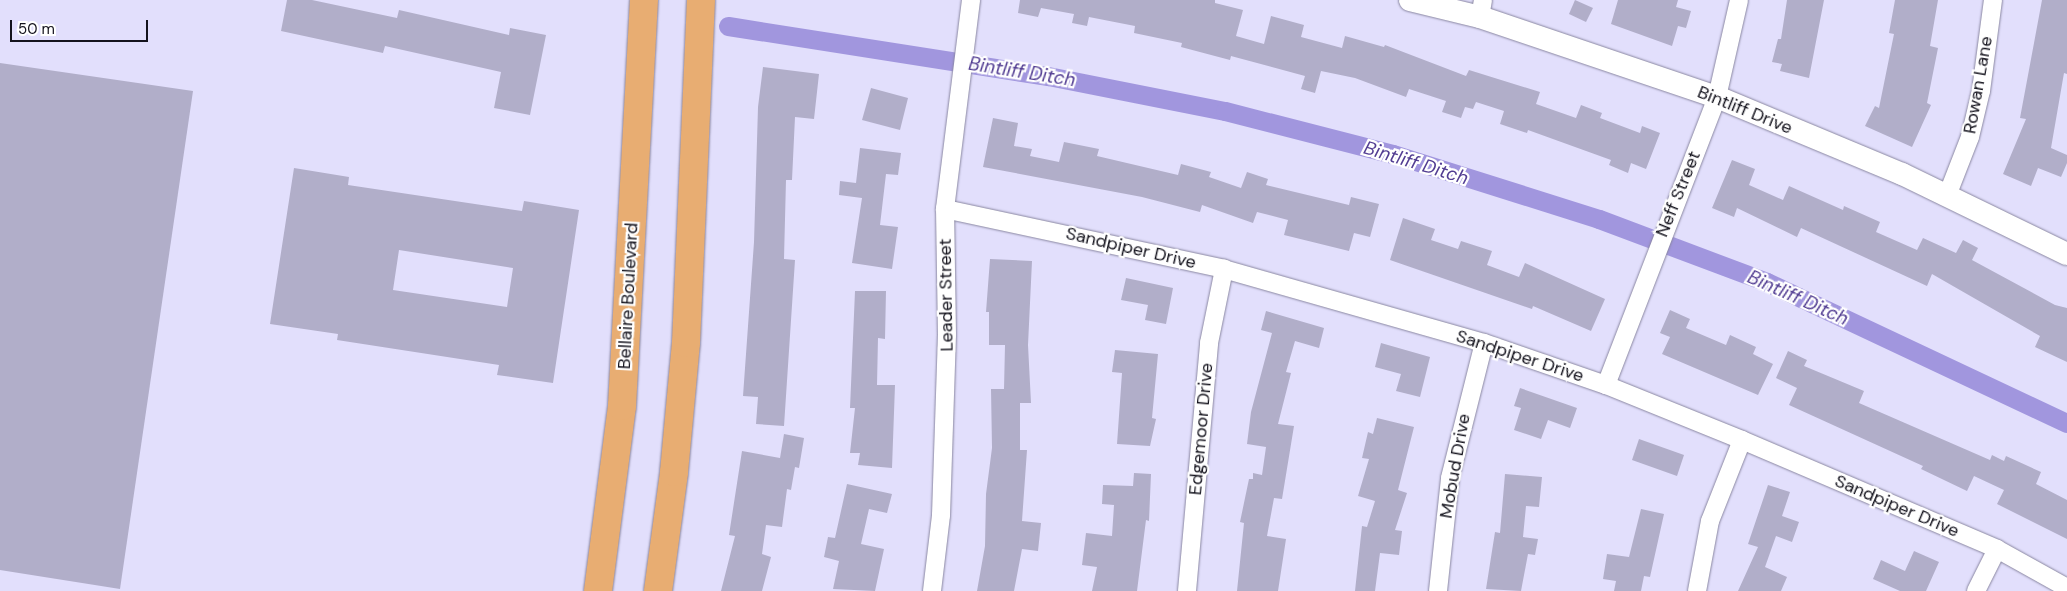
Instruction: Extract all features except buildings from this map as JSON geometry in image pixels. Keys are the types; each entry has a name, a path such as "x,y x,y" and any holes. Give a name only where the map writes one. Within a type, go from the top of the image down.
{"main road":[{"name":"Bellaire Boulevard","path":"598,591 622,406 644,0"},
{"path":"658,591 674,472 686,343 701,0"}],"street":[{"name":"Leader Street","path":"932,591 943,478 947,335 945,209 971,0"},
{"name":"Bintliff Drive","path":"1410,0 1481,8 1717,97 1947,196 2067,254"},
{"name":"Neff Street","path":"1606,385 1666,225 1717,97 1739,0"},
{"name":"Rowan Lane","path":"1947,196 1970,137 1994,0"},
{"name":"Sandpiper Drive","path":"945,209 1224,269 1484,343 1606,385 1742,440 1997,549 2067,588"},
{"name":"Edgemoor Drive","path":"1187,591 1208,343 1224,269"},
{"name":"Mobud Drive","path":"1438,591 1450,478 1484,343"},
{"path":"1697,591 1710,521 1742,440"},
{"path":"1976,591 1997,549"}],"waterway":[{"name":"Bintliff Ditch","path":"728,26 1048,76 1225,111 1393,154 1599,219 1767,282 2067,423"}]}
